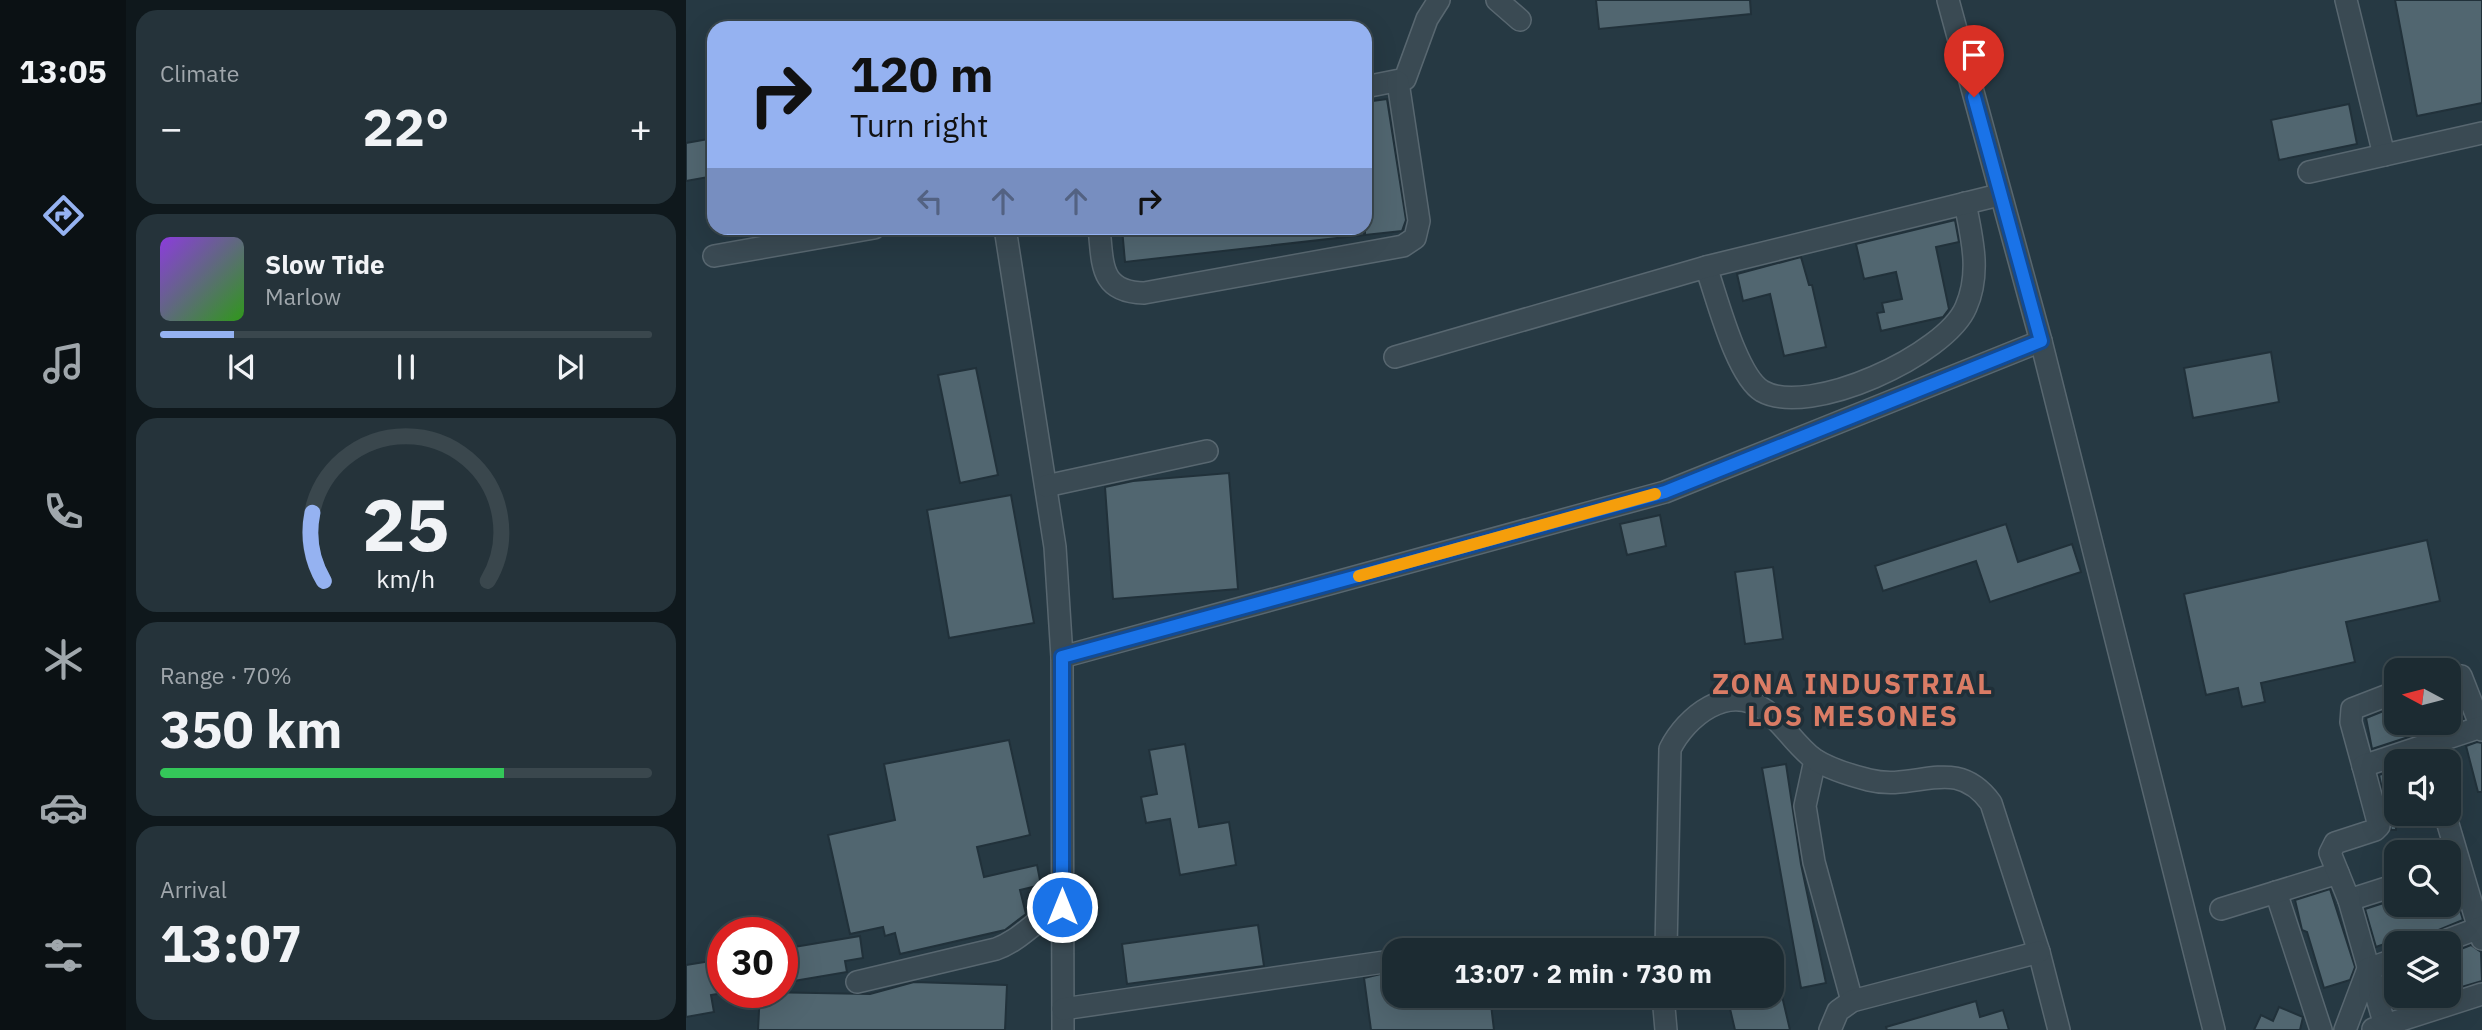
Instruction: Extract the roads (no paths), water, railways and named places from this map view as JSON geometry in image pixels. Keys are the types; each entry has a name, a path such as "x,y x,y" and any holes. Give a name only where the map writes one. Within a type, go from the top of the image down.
{"street":[{"path":"1372,86 1398,82 1408,72 1427,19 1439,0"},
{"path":"1497,0 1520,19"},
{"path":"1948,0 1999,195 2041,341 2214,1030"},
{"path":"2346,0 2384,155"},
{"path":"1100,235 1104,269 1117,287 1129,292 1144,293 1403,246 1415,238 1419,221 1398,82"},
{"path":"2309,172 2482,133"},
{"path":"1395,357 1706,267 1999,195"},
{"path":"1706,267 1746,376 1762,391 1777,397 1800,399 1884,375 1952,330 1966,307 1975,272 1965,203"},
{"path":"714,256 834,235"},
{"path":"1006,235 1055,547 1062,657 1063,1020 1382,962"},
{"path":"1062,657 1665,492 2041,341"},
{"path":"1046,486 1208,451"},
{"path":"2437,749 2481,728 2461,676"},
{"path":"2364,1027 2368,969 2348,900 2330,852 2335,843 2375,830 2379,826 2351,722 2352,709 2384,697"},
{"path":"1667,938 1670,749 1678,733 1698,714 1717,702 1751,702 1765,710 1815,760 1870,780 1899,783 1961,777 1980,788 1992,803 2039,952 2059,1030"},
{"path":"1815,760 1805,806 1814,862 1852,1001"},
{"path":"2363,766 2384,762"},
{"path":"2221,909 2338,873"},
{"path":"2461,883 2481,932 2461,937"},
{"path":"2348,900 2384,889"},
{"path":"2276,892 2310,1005 2323,1030"},
{"path":"857,982 1004,946 1062,907"},
{"path":"1830,1030 1838,1011 1852,1001 2039,952"},
{"path":"2368,969 2384,963"},
{"path":"2364,1027 2368,969"},
{"path":"2310,1005 2364,1027 2482,994"},
{"path":"1663,1008 1666,1030"}],"district":[{"name":"ZONA INDUSTRIAL LOS MESONES","path":"1853,700"}]}
